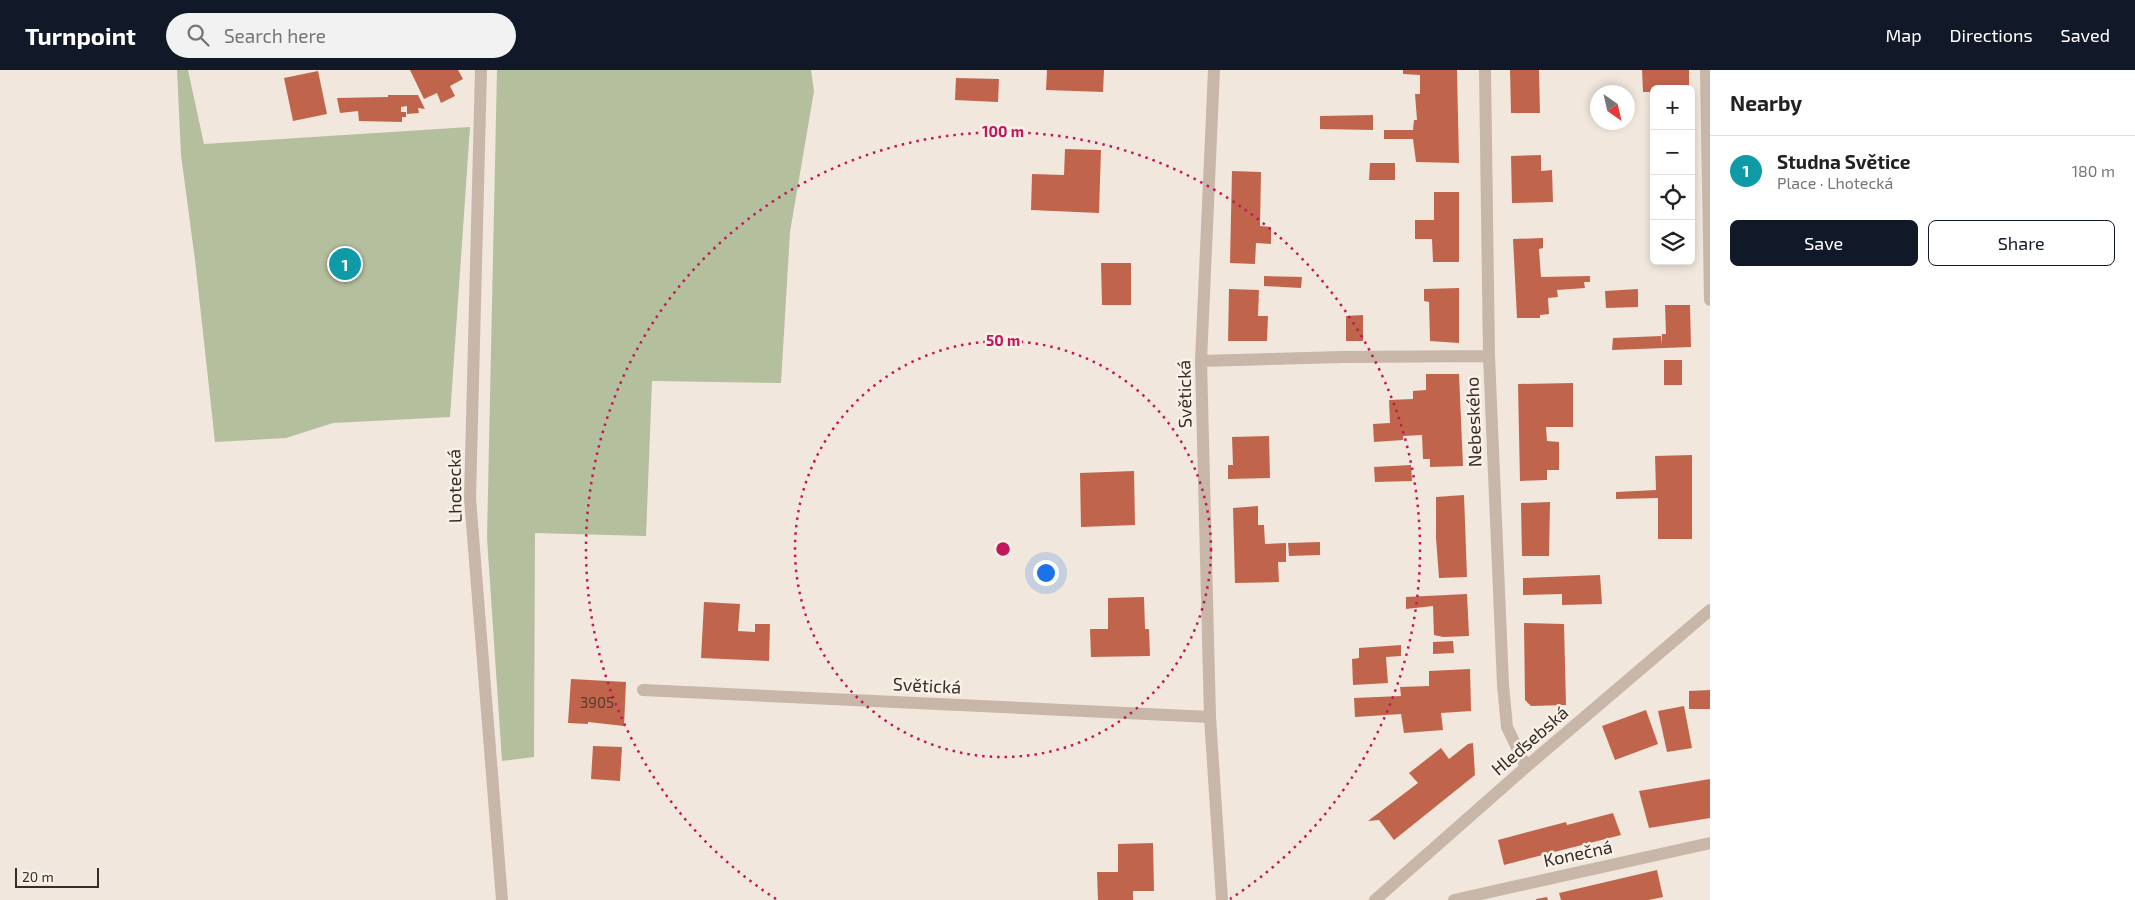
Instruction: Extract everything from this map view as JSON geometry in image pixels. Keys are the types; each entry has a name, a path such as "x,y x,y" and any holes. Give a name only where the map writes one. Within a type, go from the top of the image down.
{"street":[{"name":"Lhotecká","path":"481,70 470,498 502,900"},
{"name":"Světická","path":"1214,70 1201,361 1210,717 1222,900"},
{"name":"Nebeského","path":"1486,70 1489,356 1503,686 1507,728 1526,767"},
{"path":"1706,70 1710,300"},
{"path":"1201,361 1343,356 1489,356"},
{"name":"Hleďsebská","path":"1375,900 1526,767 1710,610"},
{"name":"Světická","path":"643,690 1210,717"},
{"name":"Konečná","path":"1454,900 1710,843"}],"green space":[{"path":"177,70 188,70 204,144 470,127 450,417 333,423 286,438 215,442 195,260 181,155"},
{"path":"497,70 811,70 814,91 790,232 781,383 652,381 646,536 535,533 534,757 502,761 487,538"}],"building":[{"path":"410,70 458,70 463,79 450,86 455,96 441,103 437,93 424,99"},
{"path":"1047,70 1104,70 1103,92 1046,90"},
{"path":"1403,70 1457,70 1459,163 1416,162 1413,139 1384,139 1384,130 1413,130 1414,120 1417,120 1415,94 1420,94 1420,75 1403,74"},
{"path":"1510,70 1539,70 1540,113 1511,113"},
{"path":"1642,70 1689,70 1689,85 1650,85 1650,92 1643,92"},
{"path":"318,71 327,114 293,121 284,78"},
{"path":"956,78 999,79 998,102 955,100"},
{"path":"388,95 418,95 425,109 418,108 419,113 407,114 407,106 401,107 401,112 406,112 406,117 402,117 402,122 359,121 358,111 340,113 337,98 388,97"},
{"path":"1373,115 1373,130 1320,129 1320,116"},
{"path":"1065,149 1101,150 1099,213 1031,210 1032,174 1064,175"},
{"path":"1541,155 1541,171 1552,170 1553,202 1512,203 1511,156"},
{"path":"1370,163 1395,163 1395,180 1369,180"},
{"path":"1232,171 1261,172 1260,226 1271,227 1271,244 1256,243 1255,264 1230,263"},
{"path":"1434,192 1459,192 1459,262 1433,262 1432,239 1415,239 1415,220 1434,220"},
{"path":"1543,238 1543,248 1539,249 1541,277 1590,276 1590,282 1584,282 1585,288 1557,290 1558,297 1548,298 1549,314 1540,315 1540,318 1517,318 1513,239"},
{"path":"345,256 351,259 354,265 351,271 345,274 339,271 336,265 339,259"},
{"path":"1101,263 1131,263 1131,305 1102,305"},
{"path":"1264,276 1302,277 1301,288 1264,286"},
{"path":"1459,288 1459,343 1430,341 1429,302 1424,301 1424,289"},
{"path":"1229,289 1259,290 1258,316 1268,316 1267,341 1228,341"},
{"path":"1638,289 1638,307 1606,308 1605,291"},
{"path":"1665,305 1690,305 1691,347 1612,350 1613,338 1661,336 1661,345 1662,334 1666,334"},
{"path":"1363,315 1363,341 1346,341 1346,316"},
{"path":"1664,360 1682,360 1682,385 1664,385"},
{"path":"1426,374 1459,374 1463,466 1430,467 1430,459 1423,459 1422,435 1403,436 1403,440 1374,442 1373,424 1390,423 1389,400 1413,399 1413,391 1426,390"},
{"path":"1573,383 1573,427 1546,427 1547,441 1559,442 1559,470 1547,470 1547,480 1520,481 1518,384"},
{"path":"1269,436 1270,478 1228,479 1228,465 1233,465 1232,437"},
{"path":"1692,455 1692,539 1658,539 1658,498 1616,499 1616,492 1656,490 1655,456"},
{"path":"1411,465 1412,481 1375,482 1374,467"},
{"path":"1134,471 1135,525 1081,527 1080,473"},
{"path":"1464,495 1467,577 1439,578 1436,538 1436,497"},
{"path":"1550,502 1549,556 1522,556 1521,503"},
{"path":"1258,506 1258,525 1264,525 1265,544 1286,543 1286,562 1278,562 1279,582 1235,583 1233,508"},
{"path":"1320,542 1320,555 1289,556 1288,543"},
{"path":"1600,575 1602,604 1562,605 1562,594 1523,595 1523,578"},
{"path":"1467,594 1469,636 1443,637 1434,635 1433,606 1406,609 1406,597"},
{"path":"1144,597 1145,629 1149,629 1150,656 1091,657 1090,629 1108,629 1108,598"},
{"path":"704,602 740,604 738,631 755,632 755,624 770,624 769,661 701,658"},
{"path":"1524,623 1564,624 1566,705 1531,706 1525,700"},
{"path":"1453,641 1454,653 1433,654 1433,642"},
{"path":"1401,645 1401,656 1386,657 1388,683 1353,685 1352,659 1359,658 1359,648"},
{"path":"1470,669 1471,711 1441,713 1443,730 1404,733 1401,714 1355,717 1354,698 1401,696 1400,687 1429,686 1429,671"},
{"path":"571,679 626,682 624,726 588,722 588,724 568,723"},
{"path":"1710,690 1710,709 1689,709 1689,691"},
{"path":"1684,706 1692,748 1667,752 1658,711"},
{"path":"1646,710 1658,744 1615,760 1602,726"},
{"path":"1473,743 1475,775 1394,840 1379,820 1368,821 1418,783 1409,773 1441,748 1449,759 1468,744"},
{"path":"593,746 622,747 620,781 591,779"},
{"path":"1710,779 1710,818 1649,828 1639,791"},
{"path":"1613,813 1621,835 1504,865 1498,840 1566,822 1567,825"},
{"path":"1153,843 1154,891 1133,891 1133,900 1098,900 1097,872 1118,872 1118,844"},
{"path":"1657,870 1663,897 1649,900 1561,900 1559,893"},
{"path":"1547,897 1548,900 1536,900 1536,899"}],"place":[{"name":"Studna Světice","path":"345,264"}]}
